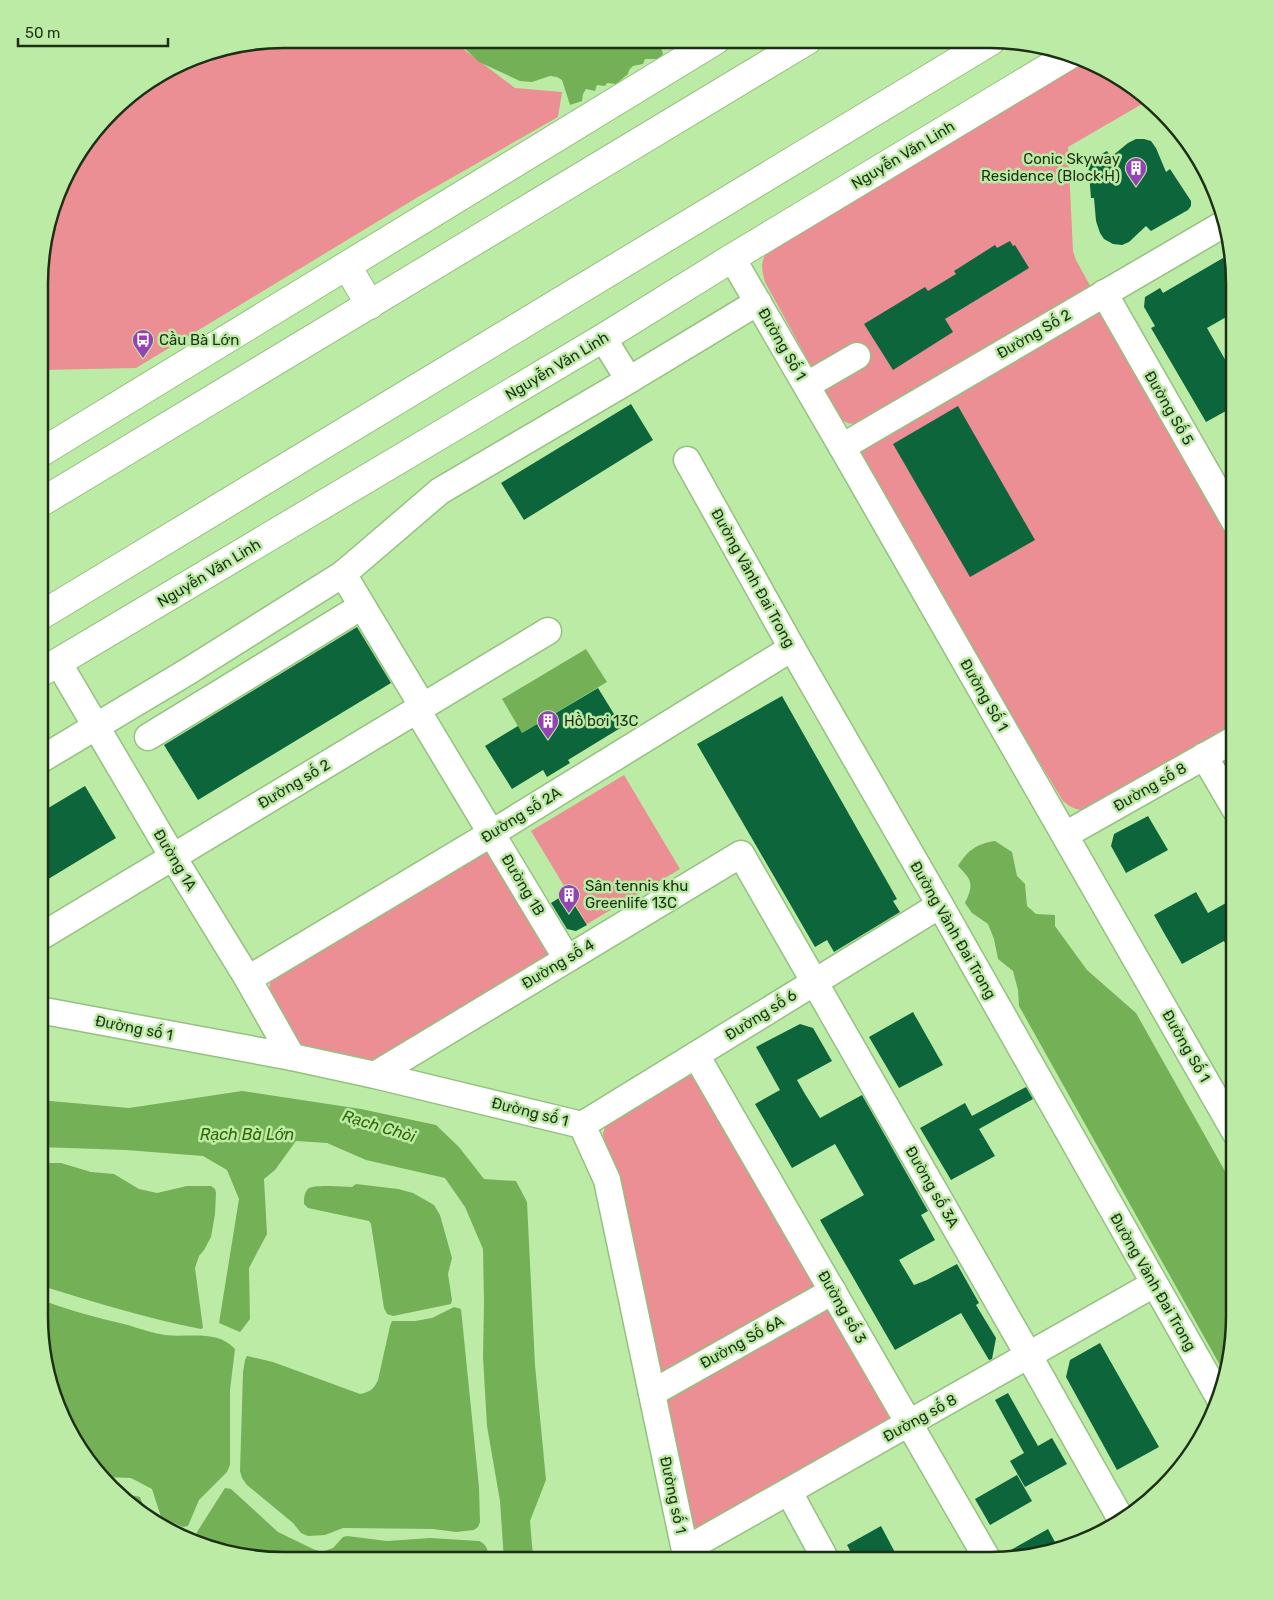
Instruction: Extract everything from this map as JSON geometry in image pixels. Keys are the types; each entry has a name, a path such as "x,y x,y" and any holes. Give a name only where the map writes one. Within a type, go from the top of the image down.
{"main road":[{"path":"47,449 703,48"},
{"path":"47,499 795,48"},
{"path":"47,612 979,48"},
{"name":"Nguyễn Văn Linh","path":"49,667 603,338 1063,59"},
{"path":"347,266 370,305"}],"street":[{"name":"Đường Số 2","path":"842,447 1219,227"},
{"name":"Đường Số 1","path":"732,258 1226,1116"},
{"name":"Đường Số 5","path":"1104,293 1226,506"},
{"path":"47,756 280,615 343,574 440,491 758,302"},
{"path":"603,338 629,380"},
{"path":"807,386 857,356"},
{"name":"Đường Vành Đai Trong","path":"687,460 1214,1389"},
{"name":"Đường 1B","path":"343,574 567,959"},
{"path":"148,737 354,611"},
{"path":"278,657 280,615"},
{"name":"Đường số 2","path":"47,933 548,631"},
{"name":"Đường số 2A","path":"248,979 492,833 792,648"},
{"name":"Đường 1A","path":"49,667 96,726 248,979 292,1057"},
{"path":"187,672 224,690"},
{"name":"Đường số 8","path":"1065,835 1226,744"},
{"path":"1204,756 1226,794"},
{"name":"Đường số 4","path":"375,1075 741,854"},
{"name":"Đường số 3A","path":"741,854 1030,1356 1118,1514"},
{"name":"Đường số 6","path":"582,1125 940,905"},
{"name":"Đường số 1","path":"47,1011 292,1057 582,1125 607,1180 685,1552"},
{"name":"Đường số 3","path":"696,1055 983,1552"},
{"name":"Đường số 8","path":"691,1552 788,1492 1154,1284"},
{"name":"Đường Số 6A","path":"652,1393 833,1291"},
{"path":"788,1492 822,1552"}],"shaded area":[{"path":"268,48 462,48 515,88 562,92 558,117 418,197 136,368 47,370 47,283 52,237 56,222 65,193 79,165 106,128 128,106 152,87 193,65 237,52"},
{"path":"1076,63 1109,79 1143,103 1068,147 1073,251 1093,291 856,424 845,422 837,413 765,282 762,262 772,244"},
{"path":"1097,310 1109,317 1226,524 1226,734 1085,810 1068,805 1063,801 858,461 860,448"},
{"path":"624,775 680,869 587,924 531,831"},
{"path":"486,849 550,955 378,1063 304,1049 299,1044 269,991 272,976"},
{"path":"685,1074 697,1076 816,1287 657,1377 603,1134 605,1126"},
{"path":"830,1306 892,1419 701,1529 688,1523 663,1401"}],"water":[{"path":"464,48 661,48 663,54 658,59 645,59 643,64 633,66 628,74 616,84 597,85 595,91 586,89 582,101 570,105 562,80 557,77 550,76 532,82 520,81 479,62"},
{"path":"586,649 607,682 522,733 502,699"},
{"path":"995,841 1012,852 1017,876 1025,884 1027,906 1036,914 1055,915 1055,926 1087,970 1136,1013 1226,1173 1226,1331 1221,1367 1019,1006 1018,990 1013,971 998,959 994,939 988,924 972,913 965,903 970,891 970,883 958,866 965,856 983,844"},
{"name":"Rạch Bà Lớn","path":"242,1091 361,1109 436,1125 459,1147 484,1179 516,1181 527,1202 535,1365 546,1480 530,1521 533,1552 503,1552 500,1501 487,1426 483,1357 483,1249 465,1207 445,1178 366,1160 327,1143 296,1141 275,1170 264,1179 267,1234 249,1268 250,1319 240,1332 219,1323 239,1199 227,1170 203,1156 126,1150 47,1147 47,1101 129,1108"},
{"path":"47,1163 61,1163 91,1172 114,1174 139,1189 157,1193 187,1186 211,1186 215,1189 215,1214 211,1237 199,1256 195,1268 203,1328 180,1325 47,1287"},
{"path":"356,1184 398,1189 413,1193 434,1205 440,1215 452,1258 448,1274 451,1304 393,1316 387,1314 384,1308 369,1221 308,1208 304,1204 306,1192 311,1187 352,1187"},
{"path":"47,1302 83,1314 165,1335 202,1336 220,1339 235,1349 230,1390 230,1465 227,1472 199,1500 188,1526 183,1527 161,1517 152,1489 131,1478 112,1477 106,1471 87,1447 65,1406 52,1362"},
{"path":"454,1307 461,1309 479,1487 480,1522 478,1527 474,1530 456,1532 433,1529 343,1528 325,1535 308,1536 301,1533 293,1523 247,1485 240,1471 243,1372 247,1356 273,1362 360,1394 371,1390 378,1380 392,1321 415,1321 432,1318"},
{"path":"225,1488 231,1489 278,1532 322,1552 283,1552 237,1547 196,1535"},
{"path":"130,1495 140,1497 143,1505"},
{"path":"347,1536 387,1541 430,1538 479,1541 486,1546 488,1551 322,1552 333,1548 343,1537"}],"building":[{"name":"Conic Skyway Residence (Block H)","path":"1136,139 1151,141 1166,172 1170,169 1191,201 1191,206 1188,210 1151,231 1146,226 1129,242 1122,245 1113,244 1104,239 1096,221 1094,198 1091,198 1088,161 1107,151 1111,157"},
{"path":"1010,241 1013,246 1015,245 1029,268 945,319 953,332 893,370 864,324 925,287 928,291 956,274 954,271 995,245 997,248"},
{"path":"1223,258 1225,262 1226,317 1207,328 1226,361 1226,411 1206,422 1151,328 1155,326 1144,307 1145,297 1160,288 1163,293"},
{"path":"631,404 653,440 524,520 501,483"},
{"path":"958,406 1035,540 970,577 893,444"},
{"path":"357,627 391,683 198,800 164,745"},
{"name":"Hồ bơi 13C","path":"598,688 622,727 568,760 570,763 547,777 543,770 512,789 485,746 518,726 522,733"},
{"path":"782,696 897,899 893,901 900,912 834,952 827,940 815,947 697,744"},
{"path":"85,786 116,838 47,880 47,809"},
{"path":"1148,816 1168,850 1126,873 1111,846 1114,834"},
{"path":"1196,892 1208,913 1226,903 1226,944 1224,941 1182,964 1154,915"},
{"name":"Sân tennis khu Greenlife 13C","path":"567,893 587,925 576,931 567,929 551,903"},
{"path":"913,1012 943,1065 899,1088 869,1037"},
{"path":"800,1024 813,1028 832,1061 797,1080 820,1118 862,1095 928,1211 921,1215 935,1240 899,1260 914,1285 957,1264 979,1303 976,1305 996,1338 992,1359 989,1360 961,1313 895,1350 820,1220 864,1195 835,1144 792,1168 755,1104 780,1090 756,1047"},
{"path":"1026,1087 1033,1099 979,1129 995,1156 951,1180 920,1128 965,1103 972,1116"},
{"path":"1100,1343 1159,1447 1117,1470 1066,1377 1070,1360"},
{"path":"1008,1393 1038,1446 1052,1438 1067,1464 1025,1487 1010,1461 1024,1453 995,1400"},
{"path":"1017,1475 1032,1501 990,1525 975,1499"},
{"path":"881,1526 895,1552 851,1552 847,1545"},
{"path":"1048,1529 1055,1542 1037,1547 1010,1550"}],"place":[{"name":"Conic Skyway Residence (Block H)","path":"1136,187"},
{"name":"Cầu Bà Lớn","path":"143,359"},
{"name":"Hồ bơi 13C","path":"548,740"},
{"name":"Sân tennis khu Greenlife 13C","path":"569,914"}],"water label":[{"name":"Rạch Chòi","path":"379,1126"}]}
